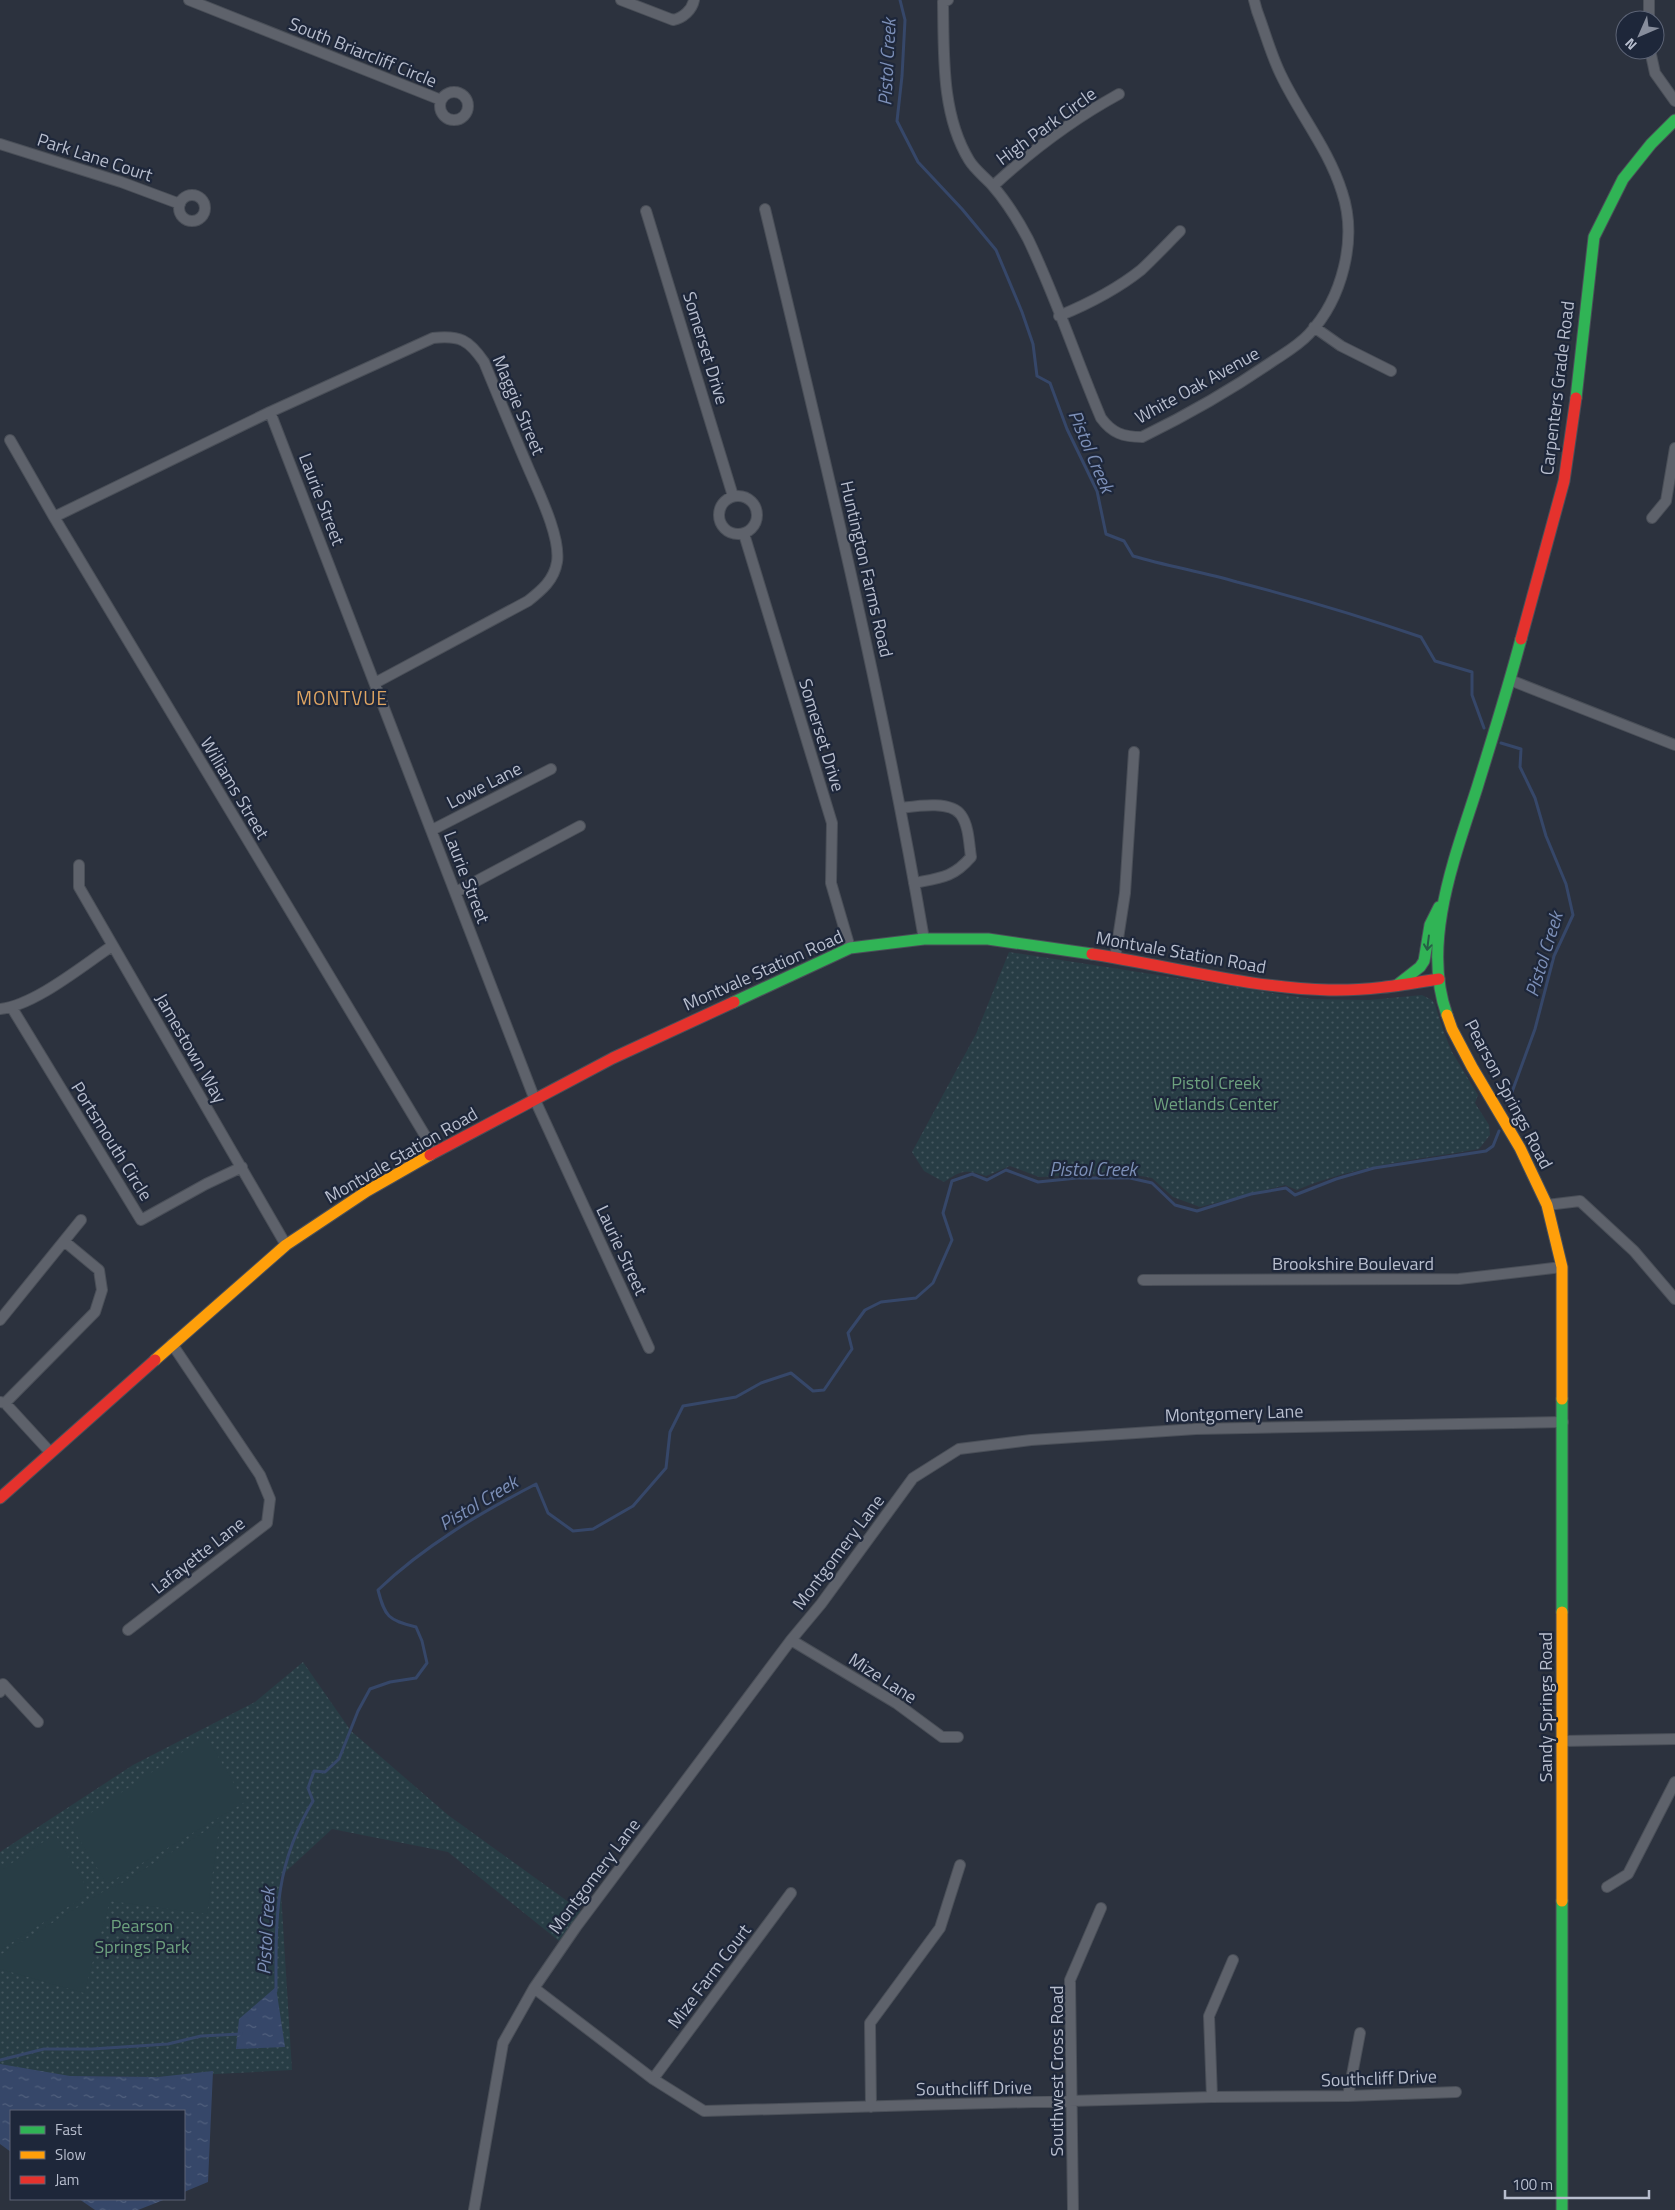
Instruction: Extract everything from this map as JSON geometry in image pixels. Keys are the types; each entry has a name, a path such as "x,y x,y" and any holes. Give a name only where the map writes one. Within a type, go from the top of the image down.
{"street":[{"name":"South Briarcliff Circle","path":"189,0 441,100"},
{"path":"621,0 673,20 684,15 694,4 694,0"},
{"name":"White Oak Avenue","path":"945,1 950,109 958,139 970,162 993,186 1020,224 1038,260 1100,418 1110,430 1128,437 1142,437 1240,384 1309,335 1324,314 1341,279 1347,253 1347,219 1343,193 1327,156 1281,75 1256,11 1254,0"},
{"path":"1652,60 1655,73 1675,101"},
{"name":"High Park Circle","path":"993,186 1022,159 1083,114 1119,94"},
{"name":"Carpenters Grade Road","path":"1510,680 1564,480 1583,345 1587,286 1594,237 1623,179 1651,144 1675,120"},
{"name":"Park Lane Court","path":"0,144 121,182 180,204"},
{"name":"Huntington Farms Road","path":"765,209 871,660 901,808 924,939"},
{"name":"Somerset Drive","path":"646,211 733,496"},
{"path":"1059,316 1093,302 1122,284 1141,269 1180,231"},
{"path":"1314,327 1340,346 1391,371"},
{"name":"Maggie Street","path":"54,517 270,412 433,338 449,336 462,340 475,348 484,362 548,515 557,549 554,573 545,588 528,601 375,683"},
{"name":"Laurie Street","path":"270,412 535,1100 649,1348"},
{"name":"Williams Street","path":"10,440 54,517 435,1152"},
{"path":"1652,518 1666,501 1675,448"},
{"path":"733,496 743,496 752,501 757,510 758,520 753,529 744,534 734,535 724,530 719,520 719,510 724,501 733,496"},
{"name":"Somerset Drive","path":"744,534 832,824 831,883 850,948"},
{"path":"1438,979 1440,929 1444,898 1510,680 1675,745"},
{"path":"1115,958 1125,893 1134,752"},
{"name":"Lowe Lane","path":"432,830 551,769"},
{"path":"901,808 948,806 961,814 967,830 971,857 959,871 937,879 914,883"},
{"path":"456,892 580,826"},
{"name":"Jamestown Way","path":"79,865 79,887 286,1245"},
{"path":"1395,986 1420,967 1424,960 1430,925 1444,898"},
{"name":"Montvale Station Road","path":"0,1498 286,1245 367,1191 435,1152 613,1058 850,948 924,939 988,939 1115,958 1280,987 1329,990 1378,989 1438,979"},
{"path":"0,1010 12,1008 36,996 112,946"},
{"name":"Pearson Springs Road","path":"1438,979 1444,1004 1458,1043 1514,1136 1546,1205"},
{"name":"Portsmouth Circle","path":"12,1008 141,1220 206,1184 242,1167"},
{"path":"1546,1205 1580,1201 1634,1252 1675,1299"},
{"name":"Sandy Springs Road","path":"1546,1205 1562,1267 1562,2210"},
{"path":"0,1320 81,1220"},
{"path":"50,1452 2,1403 95,1312 102,1290 100,1270 64,1241"},
{"name":"Brookshire Boulevard","path":"1143,1280 1460,1279 1562,1267"},
{"name":"Lafayette Lane","path":"128,1630 267,1523 270,1499 260,1475 172,1344"},
{"name":"Montgomery Lane","path":"474,2210 503,2043 534,1988 576,1927 791,1640 822,1604 913,1478 959,1449 1031,1440 1196,1429 1563,1422"},
{"name":"Mize Lane","path":"791,1640 896,1703 942,1737 958,1737"},
{"path":"1,1685 38,1722"},
{"path":"1563,1741 1675,1739"},
{"path":"1607,1887 1628,1874 1675,1782"},
{"path":"871,2106 870,2023 940,1928 960,1865"},
{"name":"Mize Farm Court","path":"653,2079 791,1893"},
{"name":"Southwest Cross Road","path":"1073,2210 1070,1980 1101,1908"},
{"path":"1212,2097 1209,2016 1233,1960"},
{"name":"Southcliff Drive","path":"534,1988 653,2079 704,2111 1456,2092"},
{"path":"1348,2096 1360,2033"}],"green space":[{"name":"Pistol Creek Wetlands Center","path":"1009,952 1312,999 1369,1000 1422,995 1432,1000 1435,1005 1452,1052 1478,1095 1475,1103 1489,1125 1490,1135 1479,1149 1364,1169 1297,1190 1285,1185 1200,1207 1173,1197 1152,1178 1124,1173 1039,1177 1010,1166 986,1176 973,1172 959,1173 944,1182 924,1171 912,1152 976,1034"},
{"name":"Pearson Springs Park","path":"303,1662 351,1731 448,1815 581,1911 559,1941 448,1852 332,1829 280,1877 292,2070 158,2077 70,2076 0,2079 0,1852 133,1765 255,1702"},
{"path":"206,1736 245,1802 107,1884 71,1826"},
{"path":"220,1822 207,1914 110,1901 84,1993 0,1969 0,1955 114,1885 114,1888"},
{"path":"55,1834 90,1893 0,1950 0,1871"}],"water":[{"path":"276,1987 285,2047 236,2049 239,2019"},
{"path":"0,2064 70,2076 158,2077 213,2071 208,2182 185,2192 185,2110 10,2110 10,2151 0,2144"},
{"path":"80,2200 163,2200 138,2210 95,2210"}],"waterway":[{"name":"Pistol Creek","path":"900,0 905,20 897,121 918,162 962,209 996,250 1033,344 1037,376 1050,383 1067,429 1097,491 1106,534 1124,541 1133,556 1283,594 1421,637 1435,661 1472,672 1472,695 1484,728"},
{"name":"Pistol Creek","path":"1501,743 1521,749 1520,767 1535,798 1546,836 1566,884 1573,915 1554,956 1535,1029 1508,1103"},
{"name":"Pistol Creek","path":"276,1991 276,1940 280,1893 284,1870 291,1848 300,1825 313,1801 308,1788 314,1771 325,1772 339,1759 358,1711 370,1689 390,1682 416,1678 427,1663 422,1641 416,1627 399,1622 389,1616 383,1606 378,1590 433,1545 453,1531 536,1484 548,1513 573,1531 593,1529 633,1506 666,1468 670,1432 683,1406 736,1397 761,1383 791,1373 813,1391 824,1390 852,1349 848,1333 865,1310 881,1302 916,1298 933,1283 952,1240 943,1213 952,1181 972,1174 987,1180 1006,1170 1038,1182 1077,1178 1130,1178 1152,1183 1175,1205 1197,1211 1251,1194 1286,1188 1295,1195 1336,1179 1374,1168 1486,1151 1493,1146 1499,1131"},
{"name":"Pistol Creek","path":"0,2060 44,2049 92,2049 168,2044 201,2036 241,2034"}],"traffic: fast":[{"path":"1576,398 1594,237 1623,179 1651,144 1675,120"},
{"path":"1447,1015 1440,987 1438,959 1439,930 1444,900 1459,842 1500,714 1521,639"},
{"path":"1397,985 1420,967 1424,961 1430,925 1439,907"},
{"path":"734,1002 850,948 924,939 988,939 1092,954"},
{"path":"1562,1399 1562,1612"},
{"path":"1562,1901 1562,2210"}],"traffic: slow":[{"path":"1447,1015 1452,1029 1472,1067 1520,1148 1547,1205 1562,1267 1562,1399"},
{"path":"155,1360 286,1245 367,1191 430,1155"},
{"path":"1562,1612 1562,1901"}],"traffic: jam":[{"path":"1521,639 1564,481 1576,398"},
{"path":"1092,954 1239,981 1299,988 1357,990 1439,979"},
{"path":"430,1155 613,1058 734,1002"},
{"path":"0,1498 155,1360"}],"district":[{"name":"MONTVUE","path":"342,697"}]}
